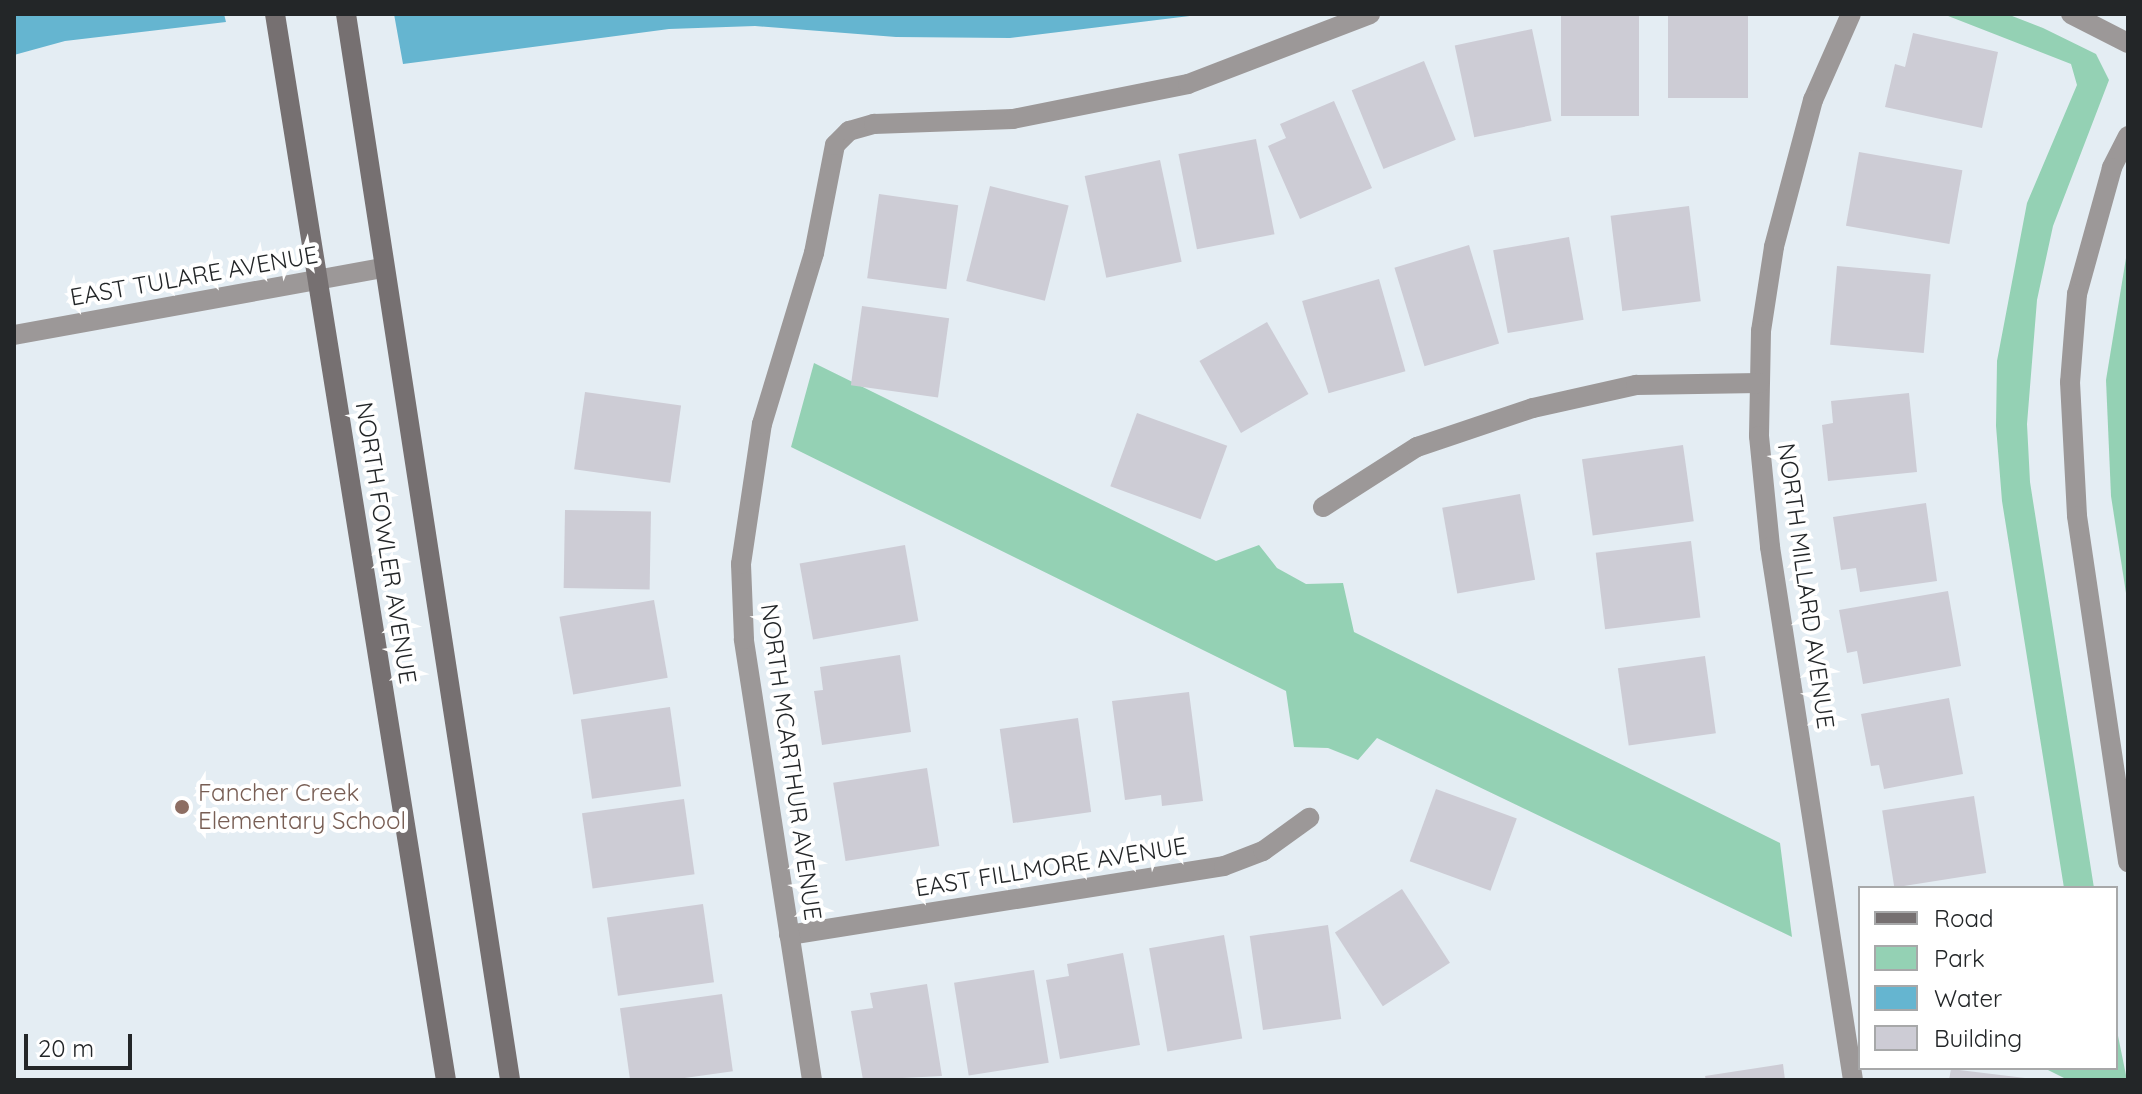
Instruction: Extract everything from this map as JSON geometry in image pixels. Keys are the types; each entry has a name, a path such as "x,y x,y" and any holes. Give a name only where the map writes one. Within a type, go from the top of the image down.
{"main road":[{"name":"NORTH FOWLER AVENUE","path":"275,14 446,1080"},
{"name":"NORTH FOWLER AVENUE","path":"346,14 510,1080"}],"street":[{"name":"NORTH MCARTHUR AVENUE","path":"812,1080 744,639 741,564 762,424 814,253 828,164 849,131 1013,119 1103,104 1265,59 1370,14"},
{"name":"NORTH MILLARD AVENUE","path":"1851,14 1789,175 1769,275 1759,383 1770,547 1853,1080"},
{"path":"2071,14 2128,43"},
{"path":"2128,136 2112,168 2077,294 2070,382 2077,516 2128,862"},
{"name":"EAST TULARE AVENUE","path":"14,335 383,268"},
{"path":"1323,507 1417,447 1533,408 1636,385 1759,383"},
{"name":"EAST FILLMORE AVENUE","path":"789,935 1224,866 1263,851 1309,818"}],"green space":[{"path":"1943,14 2007,14 2043,28 2096,54 2109,80 2053,226 2037,300 2027,424 2030,482 2094,886 2064,886 2002,501 1996,426 1997,361 2027,203 2077,85 2071,64"},
{"path":"2128,246 2128,606 2111,496 2106,380"},
{"path":"814,363 1216,561 1259,545 1277,568 1306,584 1343,583 1354,632 1780,843 1792,937 1377,738 1358,760 1328,748 1294,747 1286,691 791,447"},
{"path":"2118,1036 2127,1080 2068,1080 2048,1070 2118,1070"}],"water":[{"path":"14,14 224,14 226,22 65,41 14,55"},
{"path":"394,14 1206,14 1010,38 896,37 755,26 669,29 403,64"}],"building":[{"path":"1561,14 1639,14 1639,116 1561,116"},
{"path":"1668,14 1748,14 1748,98 1668,98"},
{"path":"1532,29 1552,121 1474,137 1455,45"},
{"path":"1913,33 1998,52 1982,128 1885,107 1895,64 1905,67"},
{"path":"1424,61 1456,140 1384,169 1352,90"},
{"path":"1334,101 1372,188 1300,219 1268,146 1286,138 1280,124"},
{"path":"1256,139 1275,234 1197,249 1178,154"},
{"path":"1859,152 1962,170 1949,244 1846,226"},
{"path":"1160,160 1182,262 1106,278 1085,176"},
{"path":"990,186 1069,206 1045,301 966,281"},
{"path":"879,194 958,205 946,289 867,278"},
{"path":"1689,206 1701,301 1622,311 1611,216"},
{"path":"1569,237 1584,320 1508,333 1493,250"},
{"path":"1469,245 1499,343 1425,366 1394,268"},
{"path":"1837,266 1931,274 1924,353 1830,345"},
{"path":"1379,279 1405,371 1329,393 1302,301"},
{"path":"862,306 949,318 938,397 851,385"},
{"path":"1267,322 1308,394 1241,433 1199,361"},
{"path":"585,392 681,405 670,483 574,469"},
{"path":"1909,393 1917,472 1828,481 1822,425 1833,423 1831,401"},
{"path":"1137,413 1227,446 1201,519 1110,486"},
{"path":"1683,445 1694,521 1593,535 1582,459"},
{"path":"1520,494 1535,580 1457,593 1442,508"},
{"path":"1926,503 1937,581 1860,592 1856,568 1841,570 1833,517"},
{"path":"565,510 651,512 650,589 564,588"},
{"path":"1691,541 1700,617 1605,629 1596,553"},
{"path":"905,545 918,621 813,639 800,564"},
{"path":"1948,591 1961,666 1863,684 1857,651 1847,653 1839,610"},
{"path":"654,600 668,678 573,694 559,617"},
{"path":"900,655 911,732 822,745 814,691 823,690 820,667"},
{"path":"1705,656 1716,733 1629,745 1618,668"},
{"path":"1189,692 1203,801 1162,806 1161,795 1125,800 1112,701"},
{"path":"1949,698 1963,774 1884,789 1879,765 1871,766 1861,714"},
{"path":"670,707 681,786 592,799 581,720"},
{"path":"1078,718 1091,812 1013,823 1000,729"},
{"path":"927,768 939,846 846,861 833,783"},
{"path":"1436,789 1517,818 1490,891 1410,861"},
{"path":"1974,796 1986,873 1894,886 1882,811"},
{"path":"684,799 695,874 593,889 582,813"},
{"path":"1402,889 1450,963 1383,1006 1335,933"},
{"path":"703,904 714,982 618,996 607,917"},
{"path":"1328,925 1341,1019 1263,1030 1250,936"},
{"path":"1224,935 1242,1038 1167,1052 1149,948"},
{"path":"1123,953 1140,1045 1060,1059 1046,980 1069,976 1067,964"},
{"path":"1034,970 1049,1063 969,1076 954,983"},
{"path":"927,984 942,1076 863,1080 851,1011 873,1008 870,993"},
{"path":"722,994 733,1071 671,1080 630,1080 620,1008"},
{"path":"1783,1064 1785,1080 1706,1080 1705,1076"},
{"path":"1951,1070 2025,1078 2025,1080 1949,1080"}],"place":[{"name":"Fancher Creek Elementary School","path":"182,807"}]}
